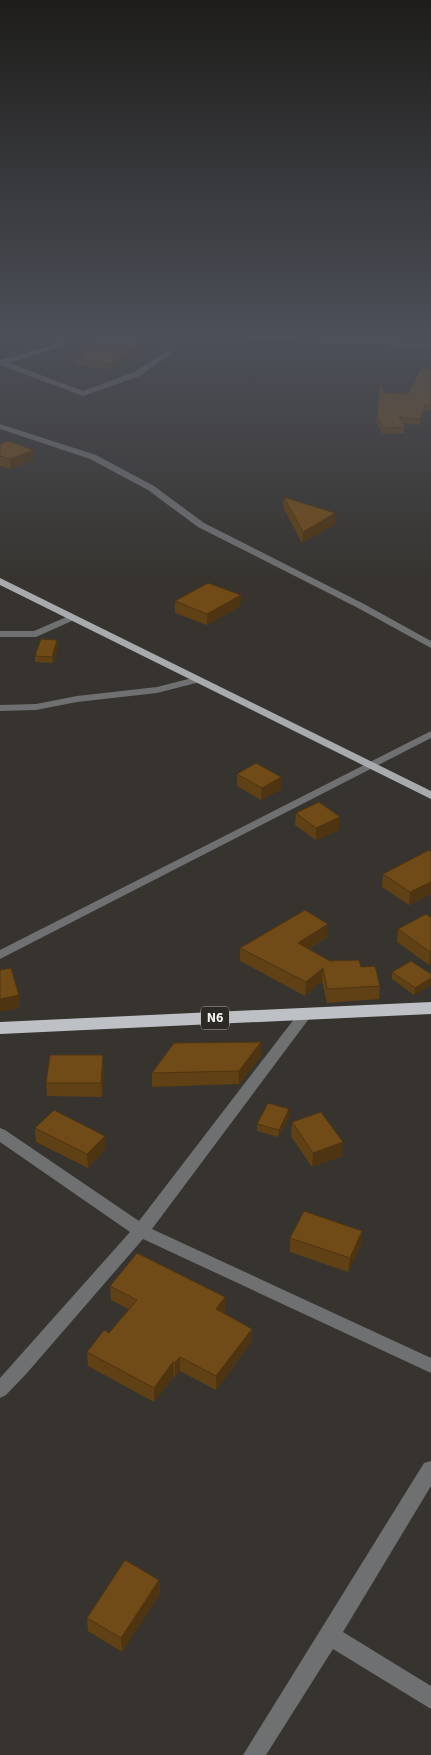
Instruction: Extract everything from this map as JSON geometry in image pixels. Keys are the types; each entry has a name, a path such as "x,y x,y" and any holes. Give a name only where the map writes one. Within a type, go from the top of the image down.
{"highway":[{"name":"N6","path":"0,1028 431,1008"}],"main road":[{"path":"0,581 431,796"}],"street":[{"path":"0,426 93,457 152,488 201,524 361,606 431,645"},
{"path":"0,634 36,634 71,618"},
{"path":"0,708 36,706 77,699 157,690 196,680"},
{"path":"0,955 431,734"},
{"path":"0,1390 141,1231 306,1013"},
{"path":"0,1134 141,1231 431,1366"},
{"path":"254,1755 431,1469"},
{"path":"330,1635 431,1698"}],"building":[{"path":"422,415 420,419 399,417 405,427 383,428 377,416"},
{"path":"9,441 33,450 10,459 0,456 0,444"},
{"path":"284,497 335,513 303,532"},
{"path":"208,583 241,595 207,614 175,601"},
{"path":"41,639 57,640 52,657 35,656"},
{"path":"256,763 281,777 262,788 237,774"},
{"path":"319,802 340,817 316,828 296,813"},
{"path":"429,850 431,852 431,882 410,892 383,874"},
{"path":"305,910 328,924 298,943 330,961 359,960 361,967 375,966 380,986 327,989 323,968 306,982 240,948"},
{"path":"426,914 431,917 430,952 398,929"},
{"path":"411,961 431,974 431,978 415,988 392,972"},
{"path":"11,968 19,995 0,999 0,970"},
{"path":"261,1042 239,1071 152,1073 174,1043"},
{"path":"50,1055 103,1055 101,1083 46,1083"},
{"path":"268,1103 289,1109 279,1130 257,1124"},
{"path":"54,1110 105,1136 87,1154 35,1128"},
{"path":"321,1112 343,1142 313,1153 292,1122"},
{"path":"304,1211 362,1231 350,1258 290,1238"},
{"path":"137,1253 225,1297 216,1309 252,1329 216,1376 180,1357 175,1363 173,1362 154,1388 87,1352 104,1330 109,1333 137,1300 110,1286"},
{"path":"125,1560 159,1580 121,1638 87,1618"}]}
